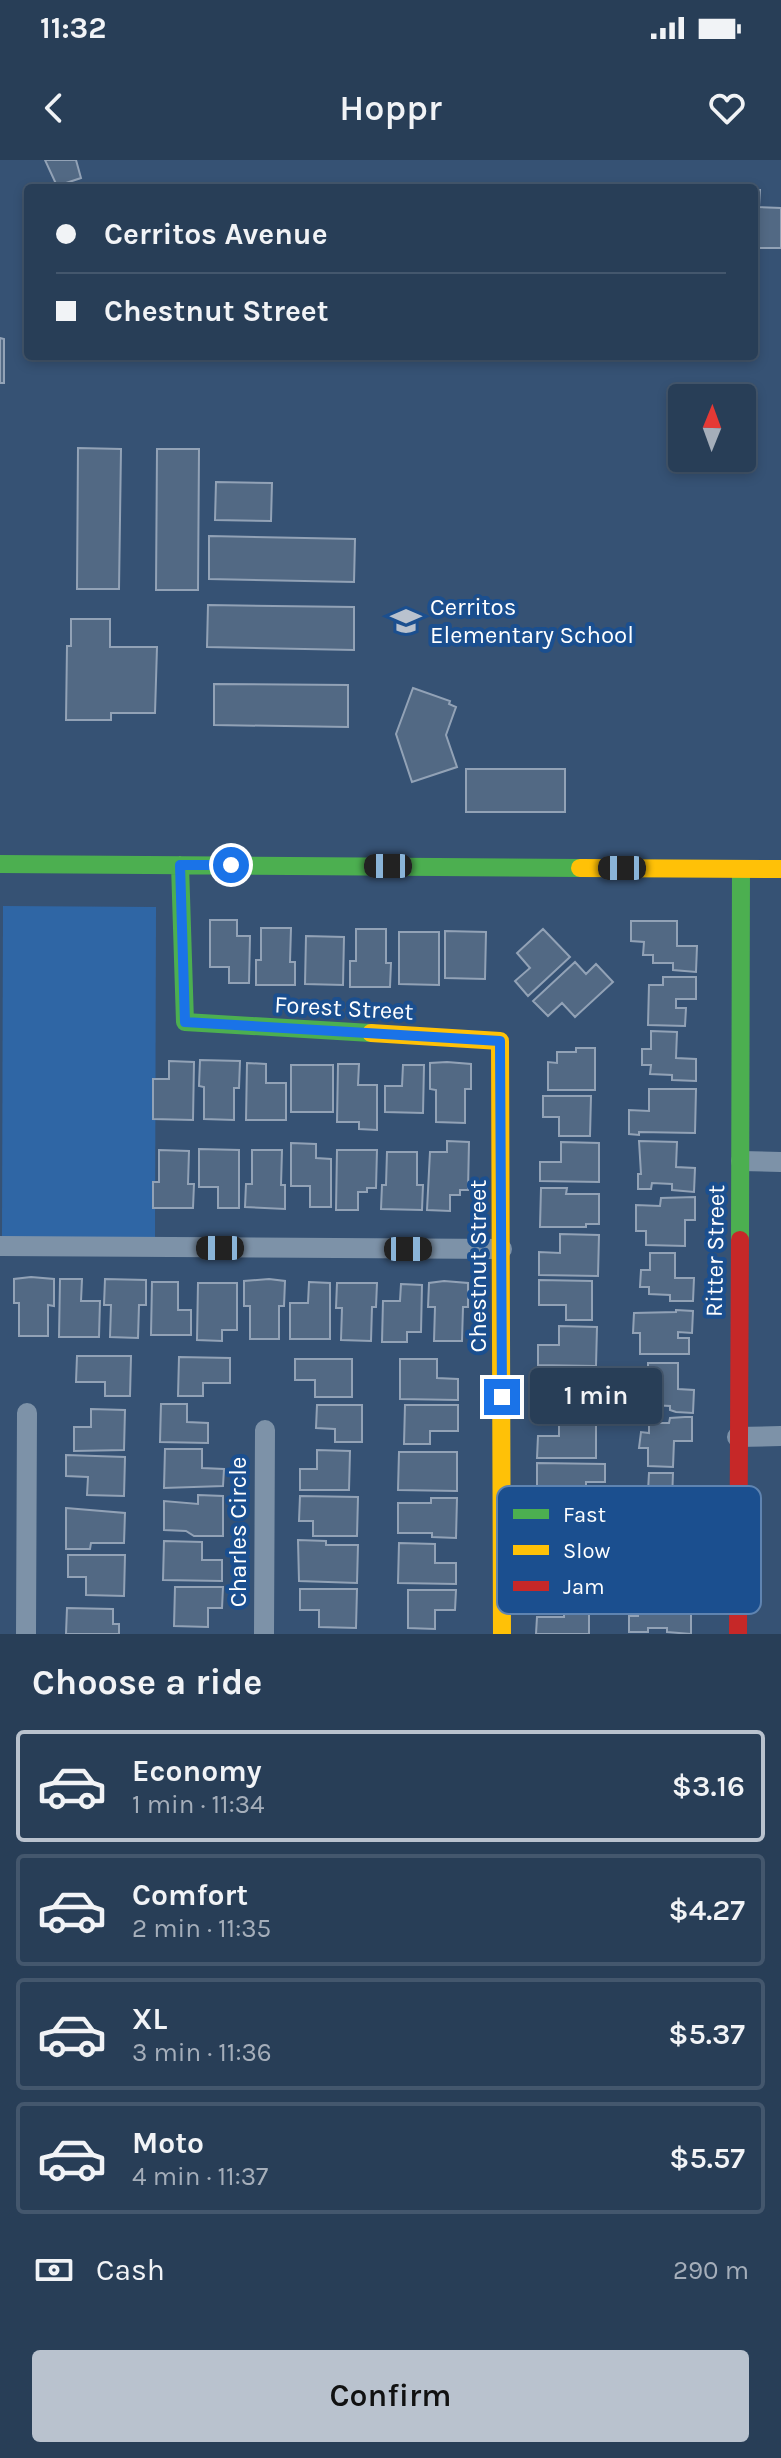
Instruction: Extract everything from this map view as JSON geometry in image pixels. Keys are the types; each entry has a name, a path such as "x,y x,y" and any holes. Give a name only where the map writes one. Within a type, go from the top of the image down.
{"street":[{"path":"0,864 781,869"},
{"name":"Forest Street","path":"180,865 185,1022 500,1041"},
{"name":"Ritter Street","path":"737,1486 741,869"},
{"name":"Chestnut Street","path":"500,1041 502,1486"},
{"path":"741,1161 781,1162"},
{"path":"0,1246 502,1249"},
{"path":"26,1634 27,1413"},
{"name":"Charles Circle","path":"264,1634 265,1430"},
{"path":"737,1437 781,1436"},
{"name":"Ritter Street","path":"738,1614 738,1634"}],"shaded area":[{"path":"3,906 156,907 155,1240 2,1239"}],"building":[{"path":"45,160 76,160 81,178 56,184"},
{"path":"758,190 759,207 781,208 781,248 758,248"},
{"path":"0,338 4,339 4,383 0,383"},
{"path":"78,448 121,449 119,589 77,589"},
{"path":"157,449 199,449 198,590 156,590"},
{"path":"216,482 272,483 271,521 215,520"},
{"path":"209,536 355,539 354,582 209,579"},
{"path":"208,605 354,607 354,650 207,647"},
{"path":"71,619 110,619 110,647 157,647 155,713 111,713 111,720 66,720 67,646 71,646"},
{"path":"214,684 348,685 348,727 214,725"},
{"path":"413,688 450,701 449,704 456,707 446,735 457,767 412,782 396,734"},
{"path":"466,769 565,769 565,812 466,812"},
{"path":"210,920 237,920 237,936 250,936 249,983 229,983 229,967 210,967"},
{"path":"631,921 677,921 677,946 697,946 696,972 673,970 673,963 653,963 653,955 643,955 644,942 631,941"},
{"path":"261,928 291,928 290,962 295,962 295,985 256,985 256,960 261,960"},
{"path":"356,929 386,929 386,963 391,963 390,987 350,987 350,961 356,961"},
{"path":"543,929 570,957 528,996 515,981 530,968 517,953"},
{"path":"445,931 486,932 485,979 445,978"},
{"path":"399,932 439,932 439,985 399,984"},
{"path":"306,936 344,937 343,985 305,984"},
{"path":"575,962 586,974 596,964 613,982 575,1017 562,1003 548,1016 533,1001"},
{"path":"663,977 696,977 696,999 676,999 676,1008 686,1008 685,1026 648,1025 649,985 663,985"},
{"path":"651,1031 677,1032 676,1058 696,1059 696,1081 672,1080 672,1075 650,1074 651,1065 642,1065 642,1049 651,1049"},
{"path":"576,1048 595,1048 595,1090 548,1090 548,1062 557,1063 557,1052 576,1052"},
{"path":"200,1060 240,1061 239,1088 234,1088 234,1120 204,1119 204,1087 199,1086"},
{"path":"169,1061 194,1062 193,1120 153,1119 153,1079 169,1079"},
{"path":"247,1063 266,1064 266,1083 286,1083 286,1120 246,1120"},
{"path":"430,1063 471,1064 471,1089 465,1089 465,1123 436,1122 436,1090 430,1089"},
{"path":"338,1064 359,1064 358,1085 377,1085 377,1130 359,1129 359,1122 337,1122"},
{"path":"291,1065 333,1065 333,1112 291,1112"},
{"path":"403,1065 424,1065 423,1113 385,1112 385,1086 402,1086"},
{"path":"649,1089 696,1089 695,1133 629,1134 629,1110 649,1111"},
{"path":"543,1096 591,1096 590,1136 559,1136 559,1117 543,1117"},
{"path":"447,1141 469,1142 468,1190 460,1190 460,1195 450,1195 450,1211 427,1210 430,1152 447,1152"},
{"path":"639,1141 677,1142 676,1167 695,1168 694,1192 672,1190 672,1184 652,1183 651,1189 638,1189 638,1174 641,1174"},
{"path":"561,1142 599,1143 599,1182 540,1181 540,1162 561,1162"},
{"path":"291,1143 316,1144 316,1158 331,1159 331,1207 310,1207 310,1186 291,1186"},
{"path":"199,1149 239,1150 239,1208 218,1208 218,1187 199,1187"},
{"path":"159,1150 189,1151 188,1184 194,1184 193,1208 153,1208 153,1182 159,1182"},
{"path":"252,1150 282,1150 281,1185 285,1185 285,1209 245,1207 246,1184 252,1184"},
{"path":"337,1150 377,1150 376,1188 358,1192 358,1210 336,1210"},
{"path":"387,1152 417,1152 417,1185 423,1185 422,1210 381,1209 382,1185 386,1185"},
{"path":"541,1188 567,1188 566,1194 599,1194 599,1224 540,1227"},
{"path":"695,1197 695,1220 685,1220 685,1246 646,1245 646,1231 636,1231 636,1205 660,1206 661,1198"},
{"path":"560,1234 599,1235 598,1276 539,1275 539,1252 560,1253"},
{"path":"650,1253 675,1253 675,1278 694,1278 693,1301 670,1301 670,1295 649,1294 649,1287 640,1287 641,1270 650,1270"},
{"path":"14,1279 54,1279 54,1306 48,1305 48,1336 19,1336 19,1303 14,1303"},
{"path":"60,1279 82,1279 81,1301 100,1301 99,1337 59,1337"},
{"path":"105,1279 146,1280 146,1305 139,1305 138,1338 110,1337 111,1305 104,1305"},
{"path":"539,1280 592,1281 592,1320 566,1320 566,1305 539,1305"},
{"path":"244,1281 285,1281 284,1306 279,1306 279,1339 250,1339 250,1306 244,1306"},
{"path":"152,1282 178,1282 178,1310 191,1310 191,1335 151,1335"},
{"path":"309,1282 330,1283 330,1339 290,1339 290,1303 308,1303"},
{"path":"198,1283 237,1283 237,1330 222,1330 222,1341 197,1340"},
{"path":"337,1283 377,1283 376,1307 372,1307 371,1341 341,1340 342,1308 336,1308"},
{"path":"429,1283 468,1283 468,1307 463,1307 462,1341 434,1341 435,1307 428,1307"},
{"path":"401,1284 422,1285 421,1332 407,1332 407,1342 382,1342 383,1301 400,1301"},
{"path":"693,1311 692,1333 678,1332 678,1338 689,1338 689,1354 640,1354 640,1333 633,1333 634,1313"},
{"path":"559,1326 597,1327 596,1366 538,1365 538,1345 559,1345"},
{"path":"77,1356 131,1356 130,1396 105,1396 105,1382 76,1382"},
{"path":"179,1357 230,1358 230,1383 203,1383 203,1396 178,1396"},
{"path":"295,1359 352,1359 352,1397 315,1397 315,1380 295,1380"},
{"path":"400,1359 437,1359 437,1378 458,1379 458,1400 400,1399"},
{"path":"648,1363 678,1363 678,1389 694,1390 693,1413 676,1412 670,1410 670,1406 650,1405 650,1410 632,1410 632,1394 640,1394 640,1380 648,1380"},
{"path":"538,1372 563,1373 563,1378 596,1379 596,1408 562,1407 562,1413 538,1412"},
{"path":"161,1404 187,1404 187,1422 208,1423 208,1443 160,1442"},
{"path":"317,1405 362,1405 362,1442 335,1442 335,1429 316,1428"},
{"path":"405,1405 458,1405 458,1431 430,1431 430,1444 404,1444"},
{"path":"91,1409 125,1410 124,1450 74,1451 74,1427 91,1427"},
{"path":"692,1417 692,1441 674,1441 673,1467 648,1466 648,1448 639,1448 641,1432 649,1433 649,1423 669,1423 670,1418"},
{"path":"559,1418 596,1419 596,1458 537,1458 538,1436 559,1436"},
{"path":"165,1449 202,1449 202,1468 224,1469 223,1486 164,1488"},
{"path":"317,1450 350,1451 349,1490 300,1490 300,1469 317,1469"},
{"path":"399,1452 457,1452 457,1491 398,1490"},
{"path":"66,1455 125,1457 124,1496 87,1495 88,1477 66,1476"},
{"path":"537,1463 605,1464 605,1482 586,1482 586,1486 537,1486"},
{"path":"649,1473 673,1473 673,1486 648,1486"},
{"path":"198,1495 223,1496 223,1536 194,1536 186,1531 164,1530 164,1501 198,1504"},
{"path":"300,1496 358,1497 357,1536 313,1536 313,1521 299,1521"},
{"path":"431,1498 457,1498 456,1538 432,1537 432,1533 398,1533 398,1503 431,1503"},
{"path":"66,1508 125,1513 124,1543 91,1543 90,1549 66,1549"},
{"path":"298,1540 326,1541 326,1545 358,1545 357,1583 299,1581"},
{"path":"164,1541 202,1542 202,1560 222,1560 222,1581 163,1580"},
{"path":"399,1543 435,1544 435,1563 456,1563 456,1584 398,1583"},
{"path":"68,1555 125,1555 124,1596 86,1595 86,1577 68,1577"},
{"path":"175,1587 223,1587 222,1608 208,1608 208,1627 174,1626"},
{"path":"300,1589 357,1589 356,1628 319,1627 319,1610 300,1610"},
{"path":"408,1590 456,1590 455,1610 435,1610 435,1629 408,1628"},
{"path":"67,1608 113,1609 113,1624 119,1624 119,1634 66,1634"},
{"path":"564,1614 589,1614 589,1634 536,1634 537,1617 564,1617"},
{"path":"691,1614 691,1634 667,1632 667,1628 629,1632 629,1616"}],"traffic: fast":[{"path":"0,864 580,868"},
{"path":"180,865 185,1022 371,1033"},
{"path":"740,1240 741,869"}],"traffic: slow":[{"path":"580,868 781,869"},
{"path":"371,1033 500,1041 502,1486"},
{"path":"502,1614 502,1634"}],"traffic: jam":[{"path":"739,1486 740,1240"},
{"path":"738,1614 738,1634"}],"place":[{"name":"Cerritos Elementary School","path":"406,621"}],"route":[{"path":"231,865 180,865 185,1022 500,1041 502,1397"}]}
